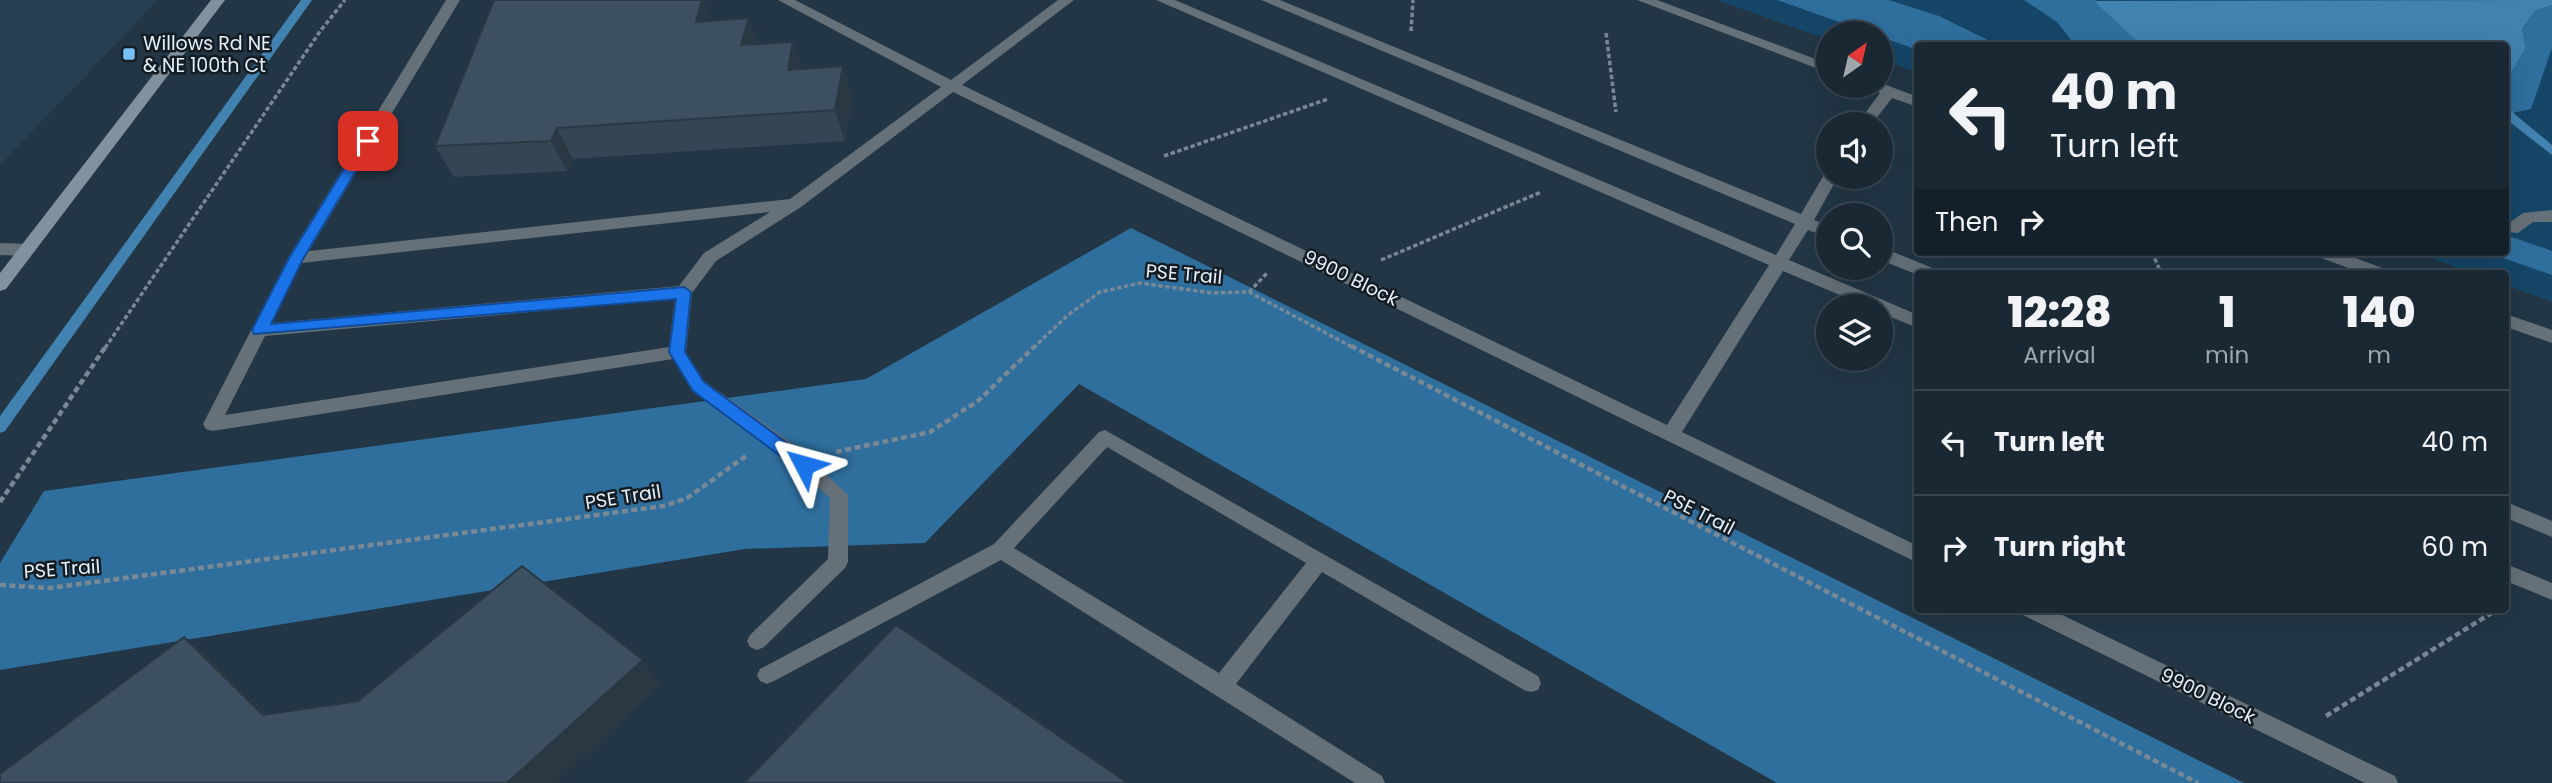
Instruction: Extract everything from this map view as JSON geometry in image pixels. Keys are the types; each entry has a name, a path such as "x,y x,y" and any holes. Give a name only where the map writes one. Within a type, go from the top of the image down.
{"main road":[{"path":"0,285 218,0"}],"lane":[{"path":"453,0 296,258 212,424 677,352"},
{"name":"9900 Block","path":"785,0 952,86 1914,553"},
{"path":"757,641 838,562 839,495 787,449 698,386 677,352 684,292 710,257 795,203 1067,0"},
{"path":"1163,0 1853,294"},
{"path":"1268,0 1816,227"},
{"path":"1644,0 1816,64"},
{"path":"1894,93 1914,100"},
{"path":"1671,434 1780,263 1823,189"},
{"path":"296,258 795,203"},
{"path":"2512,229 2529,217 2552,216"},
{"path":"0,249 28,250"},
{"path":"2333,256 2371,270"},
{"path":"1893,258 1922,270"},
{"path":"260,330 684,292"},
{"path":"1893,311 1914,320"},
{"path":"2509,321 2552,337"},
{"path":"767,675 1001,550 1105,437 1531,683"},
{"path":"2509,511 2552,529"},
{"path":"1001,550 1374,783"},
{"path":"1222,687 1319,561"},
{"path":"2509,573 2552,592"},
{"name":"9900 Block","path":"2038,613 2387,783"}],"path":[{"path":"0,502 321,30 345,0"},
{"path":"1606,33 1619,146"},
{"path":"1126,169 1364,86"},
{"path":"1343,275 1436,238 1574,176"},
{"path":"1269,272 1281,273"},
{"name":"PSE Trail","path":"0,585 50,587 664,506 687,498 755,449 831,453 930,432 978,401 1068,315 1100,292 1140,283 1212,293 1249,292 1481,416 2197,783"},
{"path":"2292,737 2492,613"}],"shaded area":[{"path":"0,0 158,0 0,165"},
{"path":"1717,0 2552,0 2552,302 2509,286 2509,270 2464,270 2425,256 2509,256 2509,42 1914,42 1914,71 1894,64 1894,21 1816,21 1816,35"},
{"path":"1777,0 1889,0 1939,16 1992,42 1914,42 1914,49 1894,42 1894,21 1836,21"},
{"path":"2024,0 2095,0 2138,42 2073,42 2057,22"},
{"path":"2552,0 2552,5 2535,11 2522,29 2526,48 2509,76 2509,42 2138,42 2094,1"},
{"path":"2552,5 2552,48 2531,109 2509,114 2509,76 2526,48 2522,29 2535,11"},
{"path":"1131,228 2244,783 1777,783 1079,384 925,543 745,549 0,670 0,563 44,491 866,379"},
{"path":"2509,236 2552,251 2552,275 2497,256 2509,256"}],"building":[{"path":"494,0 702,0 696,22 749,18 741,45 793,42 788,70 843,66 835,110 557,128 551,141 435,146"},
{"path":"522,566 643,660 507,783 0,783 0,774 184,637 263,715 358,701"},
{"path":"896,625 1128,783 744,783"}],"waterway":[{"path":"0,427 307,0"},
{"path":"2509,116 2552,151"}],"place":[{"name":"Willows Rd NE & NE 100th Ct","path":"129,54"}],"route":[{"path":"368,141 296,258 260,330 684,292 677,352 698,386 787,449 804,465"}]}
